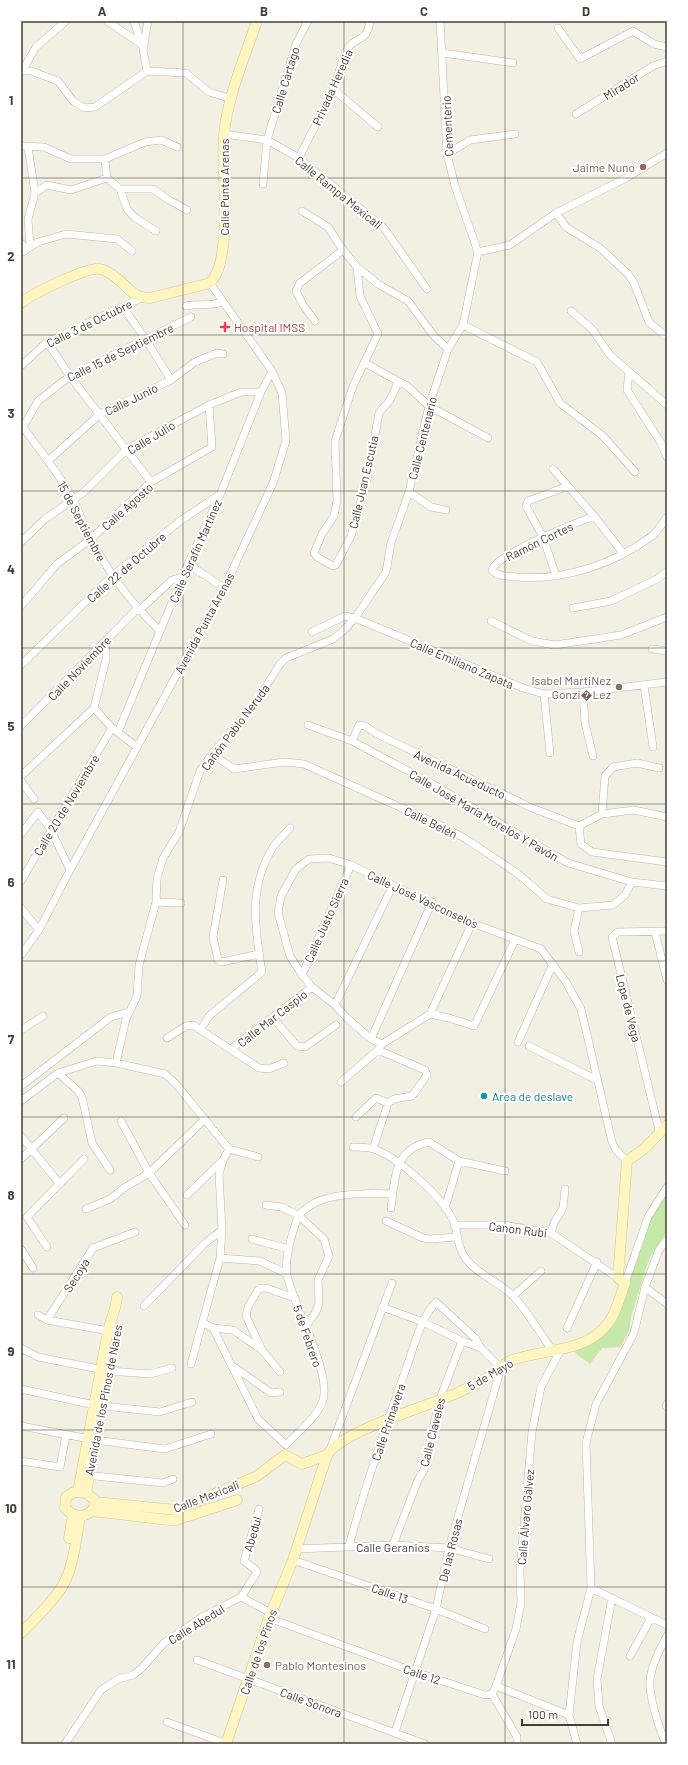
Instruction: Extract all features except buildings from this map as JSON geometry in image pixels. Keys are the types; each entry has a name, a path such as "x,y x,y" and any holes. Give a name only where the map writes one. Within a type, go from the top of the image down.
{"street":[{"path":"66,21 36,46 22,71 30,71 58,81 73,101 84,108 95,107 147,71 186,73 209,92 232,99"},
{"path":"107,21 142,47"},
{"path":"134,21 142,47 147,71"},
{"path":"142,47 148,21"},
{"name":"Calle Punta Arenas","path":"210,283 218,271 226,226 223,171 224,134 232,99 257,21"},
{"name":"Calle Cártago","path":"263,184 267,140 296,44 308,21"},
{"name":"Privada Heredia","path":"299,158 333,89 349,46 368,33 370,21"},
{"name":"Cementerio","path":"440,21 443,53 447,154 455,186 478,252"},
{"path":"558,28 580,59 633,32 654,44 667,47"},
{"path":"443,53 513,63"},
{"name":"Mirador","path":"576,114 653,66 667,61"},
{"path":"333,89 378,127"},
{"name":"Calle Rampa Mexicali","path":"224,134 267,140 299,158 384,228 427,289"},
{"path":"447,154 470,140 515,134"},
{"path":"25,250 28,219 35,192 25,146 44,147 71,159 105,159 145,142 161,140 177,147"},
{"path":"478,252 510,245 556,213 626,178 667,153"},
{"path":"105,159 107,178 120,189 127,209 134,217 156,231"},
{"path":"35,192 47,185 71,190 107,178"},
{"path":"120,189 153,189 187,210"},
{"path":"302,211 328,227 343,250 357,267 378,284 408,300 434,336 448,349"},
{"path":"556,213 566,228 600,248 628,274 634,283 648,322 664,335"},
{"path":"25,250 38,242 66,234 117,239 132,251"},
{"path":"21,243 25,250"},
{"path":"315,321 303,305 296,291 300,283 343,250"},
{"name":"Calle Centenario","path":"354,618 386,572 391,543 409,492 428,406 448,349 463,325 478,252"},
{"name":"Calle Juan Escutia","path":"357,267 360,296 378,334 353,386 335,441 338,501 336,510 314,553 317,557 333,566 336,565 351,536 367,479 379,413 390,400 398,383"},
{"path":"21,303 82,272 99,269 115,276 131,292 141,298 150,298 210,283"},
{"name":"Avenida Punta Arenas","path":"21,955 39,930 70,870 224,588 273,483 286,441 282,393 272,371 210,283"},
{"name":"Calle 3 de Octubre","path":"21,366 47,342 141,298"},
{"path":"186,306 194,304 213,306 222,302"},
{"path":"123,307 171,380"},
{"path":"571,311 592,329 610,355 667,405"},
{"name":"Calle 15 de Septiembre","path":"23,428 38,400 70,376 191,317"},
{"path":"463,325 537,362 560,403 603,436 635,472"},
{"path":"47,342 70,376 151,482"},
{"name":"Calle Junio","path":"48,461 100,414 171,380 195,362 217,353 223,354"},
{"path":"365,363 398,383 407,386 428,406 488,438"},
{"name":"Calle Serafín Martínez","path":"115,730 160,631 182,577 220,495 261,392 272,371"},
{"path":"629,373 627,390 661,443 667,457"},
{"name":"Calle Julio","path":"21,542 45,519 100,477 127,449 209,405 241,392 261,392"},
{"name":"Calle Agosto","path":"21,606 57,564 90,539 151,482 212,447 209,405"},
{"name":"15 de Septiembre","path":"23,428 48,461 73,499 90,539 112,576 160,631"},
{"path":"553,469 594,516 623,553"},
{"path":"556,576 543,537 526,506 526,503 568,486"},
{"path":"409,492 431,507 446,510"},
{"name":"Calle 22 de Octubre","path":"21,665 112,576 180,521 220,495"},
{"name":"Ramón Cortes","path":"594,516 543,537 496,562 492,570 500,575 538,578 556,576 596,566 653,536 667,517"},
{"path":"188,564 224,588"},
{"path":"573,608 611,601 657,579 667,571"},
{"name":"Calle Noviembre","path":"21,726 140,607 172,580 182,577"},
{"path":"312,632 345,616 354,618"},
{"path":"491,621 532,641 555,645 621,636 667,617"},
{"name":"Calle Emiliano Zapata","path":"354,618 523,688 544,694 583,692 667,682"},
{"name":"Cañón Pablo Neruda","path":"116,1063 128,1012 137,996 139,965 156,902 157,879 163,858 179,832 200,771 212,754 257,701 280,664 286,658 333,639 354,618"},
{"path":"21,776 94,708 106,659 106,640"},
{"path":"652,649 667,651"},
{"path":"644,685 653,748"},
{"path":"583,692 585,723 593,756"},
{"path":"544,694 550,753"},
{"path":"94,708 115,730 137,747"},
{"name":"Calle José María Morelos Y Pavón","path":"308,725 352,741 429,782 568,863 632,882 667,886"},
{"name":"Avenida Acueducto","path":"352,741 360,725 365,726 377,734 532,808 579,826"},
{"name":"Calle 20 de Noviembre","path":"21,881 51,830 115,730"},
{"name":"Calle Belén","path":"212,754 234,769 284,762 304,764 442,826 466,839 517,873 546,899 579,908 613,905 625,895 632,882"},
{"path":"602,814 605,776 613,767 637,763 659,768"},
{"path":"21,781 34,799"},
{"path":"667,816 634,810 602,814 579,826 581,844 592,852 667,862"},
{"path":"21,834 38,812 51,830 70,870"},
{"path":"201,1029 208,1016 262,972 254,907 258,878 272,848 290,828"},
{"name":"Calle José Vasconselos","path":"388,1103 394,1099 412,1096 417,1091 427,1072 380,1047 371,1040 335,1005 312,987 302,975 290,956 278,913 281,896 296,869 309,858 329,858 351,865 432,902 472,923 541,949 553,964 581,1009 612,1142 616,1150 627,1161"},
{"name":"Calle Justo Sierra","path":"302,975 351,865"},
{"path":"223,880 214,938 218,960 222,962 259,954"},
{"path":"335,1005 392,884"},
{"path":"156,902 181,903"},
{"path":"371,1040 432,902"},
{"path":"21,908 39,930"},
{"path":"579,908 574,931 579,952"},
{"path":"341,1082 380,1047 430,1014 472,923"},
{"name":"Lope de Vega","path":"660,1134 612,937 618,932 667,931"},
{"path":"654,932 667,980"},
{"path":"430,1014 474,1026 515,940"},
{"path":"518,1042 553,964"},
{"name":"Calle Mar Caspio","path":"231,1049 312,987"},
{"path":"21,1086 36,1072 111,1017 128,1012"},
{"path":"21,1030 43,1016"},
{"path":"273,1018 297,1046 301,1047 305,1047 336,1025"},
{"path":"167,1038 186,1026 193,1025 259,1068 269,1069 284,1063"},
{"path":"528,1046 597,1080"},
{"path":"21,1101 44,1082 58,1073 97,1061 116,1063 165,1074 176,1084 229,1149 258,1157"},
{"path":"36,1072 44,1082"},
{"path":"58,1073 78,1091 82,1097 92,1143 110,1170"},
{"path":"356,1117 376,1098 388,1103 374,1149"},
{"path":"21,1159 64,1118"},
{"path":"86,1209 110,1199 124,1188 149,1173 204,1119"},
{"path":"121,1120 149,1173 185,1225"},
{"path":"627,1161 644,1149 667,1125"},
{"path":"21,1136 59,1182"},
{"path":"391,1208 398,1163 405,1154 417,1144 429,1142 459,1160 505,1171"},
{"path":"353,1147 374,1149 398,1163 421,1181 445,1208 454,1225 456,1238 466,1259 477,1270 514,1296 557,1350"},
{"path":"192,1364 220,1258 222,1230 219,1174 223,1160 229,1149"},
{"path":"47,1247 27,1217 59,1182 84,1159"},
{"path":"187,1195 223,1160"},
{"path":"445,1208 459,1160"},
{"name":"5 de Mayo","path":"286,1450 302,1464 329,1451 342,1440 399,1414 439,1401 488,1377 511,1360 557,1350 582,1342 601,1331 609,1322 615,1310 622,1280 627,1161"},
{"path":"622,1280 648,1217 667,1187"},
{"path":"551,1233 554,1223 563,1208 565,1189"},
{"path":"298,1215 318,1201 329,1198 369,1193 393,1194"},
{"path":"266,1205 281,1207 298,1215 324,1239 329,1256 318,1280 319,1303 316,1312 306,1326"},
{"name":"5 de Febrero","path":"286,1450 315,1414 322,1403 324,1395 323,1380 306,1326 294,1298 287,1274 289,1250 298,1215"},
{"path":"386,1221 423,1238 456,1238"},
{"name":"Canon Rubi","path":"454,1225 504,1225 551,1233 597,1262 622,1280"},
{"path":"144,1306 204,1244 222,1230"},
{"name":"Secoya","path":"47,1320 93,1248 135,1232"},
{"path":"252,1239 289,1250"},
{"path":"577,1744 569,1715 577,1642 591,1588 586,1443 596,1404 634,1333 646,1287 659,1250 666,1244"},
{"path":"21,1249 32,1268"},
{"path":"220,1258 260,1261 287,1274"},
{"path":"567,1328 597,1262"},
{"path":"514,1296 541,1271"},
{"path":"329,1451 382,1306 392,1283"},
{"path":"646,1287 667,1304"},
{"path":"280,1372 262,1350 246,1316 248,1307 258,1290 266,1288 294,1298"},
{"name":"Avenida de los Pinos de Nares","path":"82,1492 112,1332 113,1312 116,1308 118,1297"},
{"name":"Calle Primavera","path":"349,1546 362,1495 388,1420 423,1322 436,1302 475,1338 481,1348"},
{"path":"382,1306 423,1322 462,1341 481,1348 501,1368"},
{"path":"38,1315 47,1320 112,1332"},
{"path":"202,1322 213,1328 232,1330 262,1350"},
{"path":"213,1328 258,1419 286,1450"},
{"name":"Calle Claveles","path":"393,1545 418,1480 424,1470 439,1401 462,1341"},
{"path":"21,1348 38,1357 105,1370 150,1374 172,1368"},
{"name":"Calle Álvaro Gálvez","path":"496,1686 516,1629 521,1603 520,1571 532,1432 541,1387 557,1350"},
{"path":"233,1367 271,1393 280,1392"},
{"name":"De las Rosas","path":"395,1732 436,1609 449,1548 501,1368"},
{"path":"21,1389 98,1405 160,1412 192,1402"},
{"path":"21,1426 91,1439 165,1449 211,1434"},
{"path":"21,1461 60,1467 66,1435"},
{"name":"Calle Mexicali","path":"94,1507 176,1510 257,1476 286,1450"},
{"name":"Calle de los Pinos","path":"226,1744 270,1616 297,1549 329,1451"},
{"path":"85,1475 163,1484 173,1480"},
{"path":"82,1492 91,1495 94,1507 89,1514 77,1516 65,1508 64,1501 69,1494 82,1492"},
{"name":"Calle Mexicali","path":"94,1507 176,1520 237,1500"},
{"name":"Abedul","path":"241,1597 257,1572 244,1561 260,1508"},
{"path":"21,1624 45,1604 62,1587 77,1516"},
{"name":"Calle Geranios","path":"297,1549 393,1545 449,1548 489,1559"},
{"name":"Calle 13","path":"293,1560 436,1609 485,1629"},
{"path":"591,1588 667,1625"},
{"path":"241,1597 270,1616"},
{"name":"Calle Abedul","path":"65,1744 101,1690 118,1679 133,1675 141,1670 164,1643 204,1616 241,1597"},
{"path":"612,1598 596,1679 599,1706 612,1744"},
{"path":"21,1633 45,1604"},
{"name":"Calle 12","path":"270,1616 415,1672 485,1695 492,1694"},
{"path":"630,1656 651,1618"},
{"path":"666,1744 659,1730 650,1682 656,1657 667,1636"},
{"name":"Calle Sonora","path":"197,1660 425,1744"},
{"path":"517,1744 517,1737 492,1694 496,1686 569,1715"},
{"path":"167,1722 226,1744"},
{"path":"659,1730 667,1727"}],"green space":[{"path":"667,1191 667,1231 649,1259 631,1317 629,1331 620,1347 602,1348 590,1364 569,1348 600,1338 614,1323 623,1302 637,1244 650,1216"}],"place":[{"name":"Jaime Nuno","path":"643,167"},
{"name":"Hospital IMSS","path":"225,327"},
{"name":"Isabel MartiNez Gonzi�Lez","path":"619,687"},
{"name":"Area de deslave","path":"484,1096"},
{"name":"Pablo Montesinos","path":"267,1665"}]}
